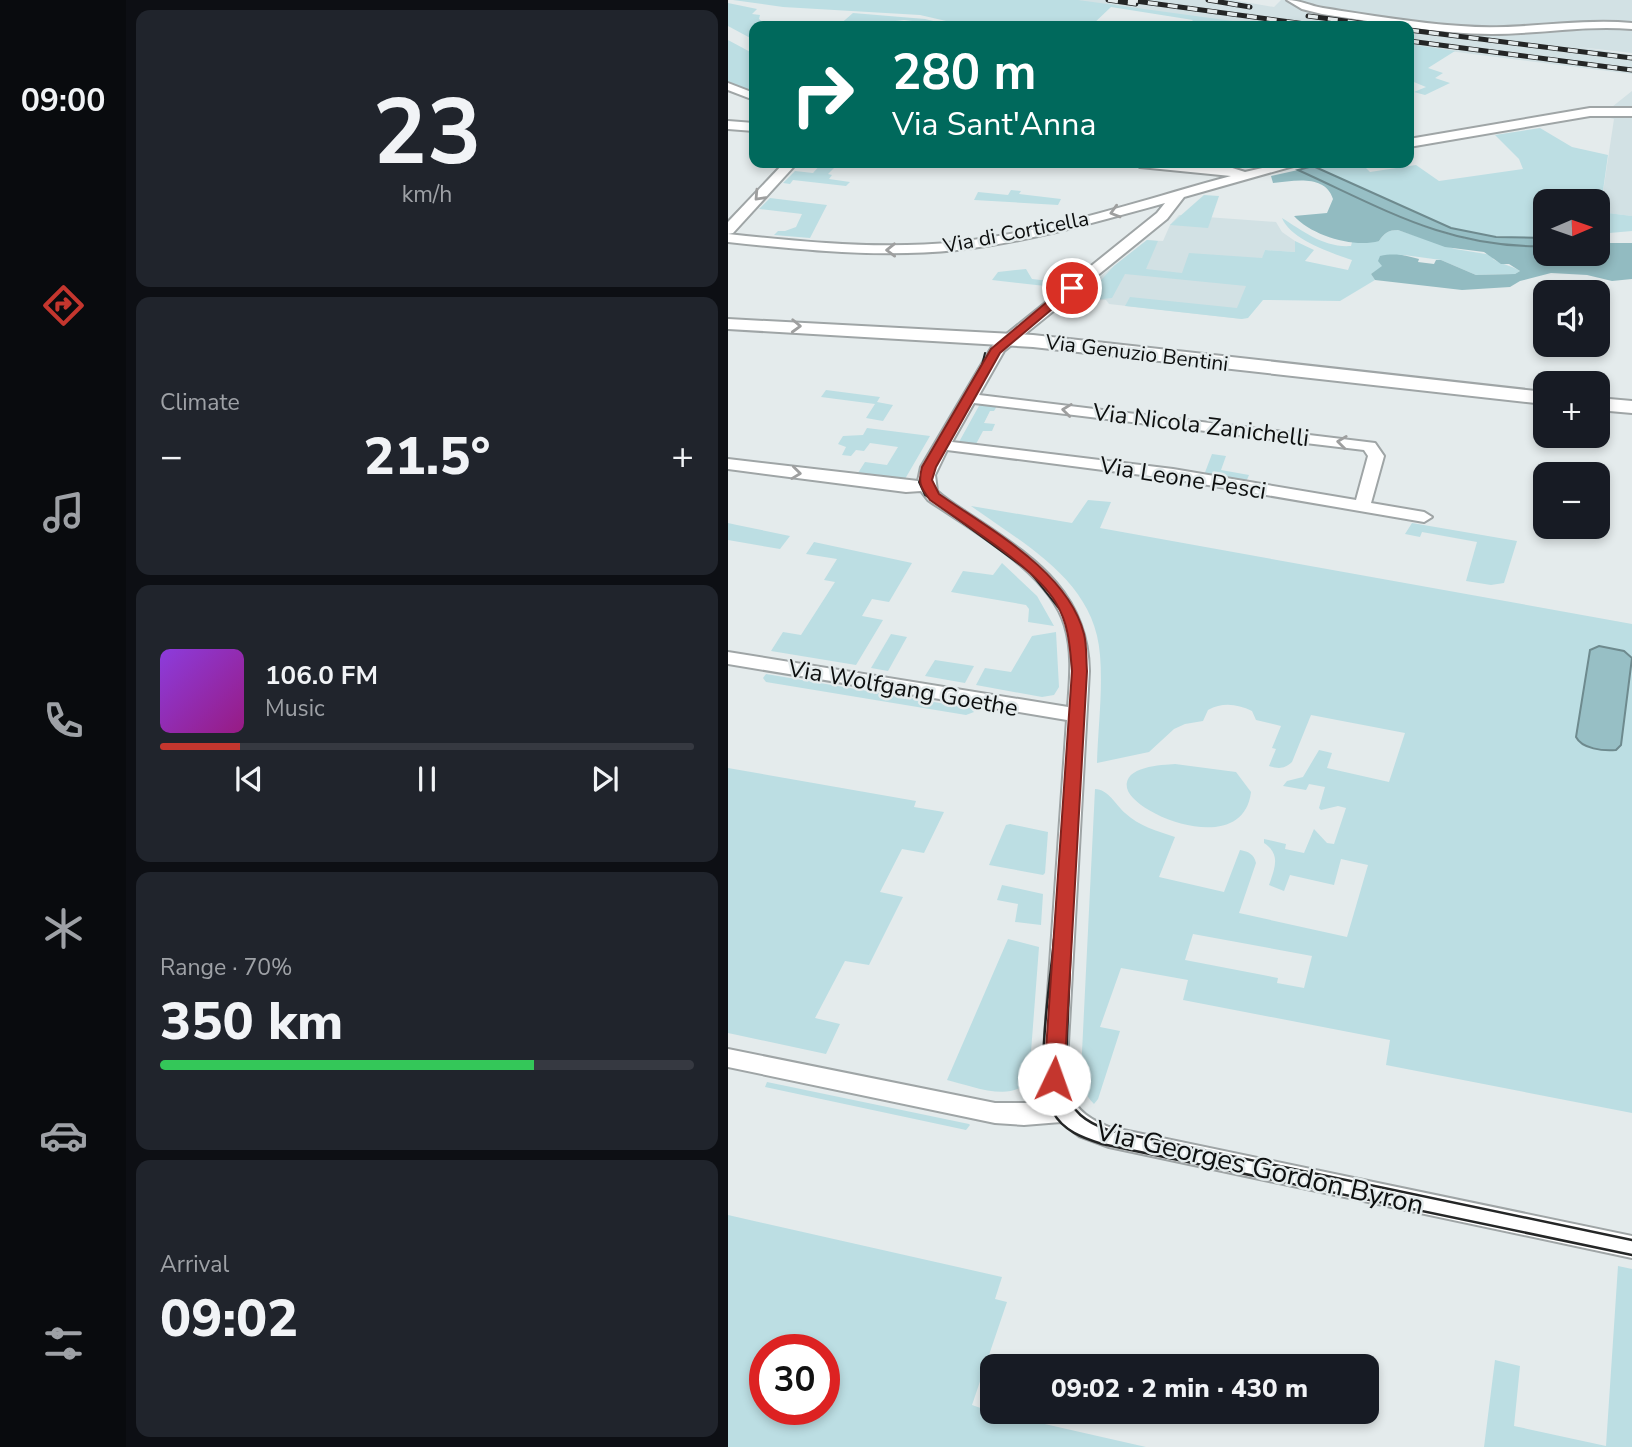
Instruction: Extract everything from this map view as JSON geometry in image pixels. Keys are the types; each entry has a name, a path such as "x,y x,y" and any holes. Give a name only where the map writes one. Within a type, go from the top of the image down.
{"street":[{"path":"1292,0 1300,5 1328,11 1405,21"},
{"path":"1414,22 1475,30 1508,31 1586,24 1632,26"},
{"path":"728,86 749,95"},
{"path":"1414,142 1590,113 1632,112"},
{"path":"728,125 749,127"},
{"path":"728,230 786,168"},
{"path":"1166,168 1195,189"},
{"path":"1204,168 1226,170 1242,176"},
{"name":"Via di Corticella","path":"728,238 852,250 959,245 1044,230 1274,168"},
{"path":"1064,1112 1054,1079 1077,714 1078,646 1073,623 1063,602 1033,569 934,497 926,486 927,472 995,351 1162,216 1174,198 1181,193"},
{"name":"Via Genuzio Bentini","path":"728,324 1007,340 1533,397"},
{"name":"Via Nicola Zanichelli","path":"968,398 1369,446 1376,456 1362,507"},
{"path":"1610,405 1632,407"},
{"name":"Via Leone Pesci","path":"941,444 1173,474 1424,517"},
{"path":"728,464 905,487 926,486"},
{"name":"Via Wolfgang Goethe","path":"728,658 1043,711 1077,714"},
{"name":"Via Georges Gordon Byron","path":"728,1058 995,1113 1024,1115 1064,1112 1083,1128 1109,1138 1632,1247"}],"shaded area":[{"path":"733,0 1078,0 1232,21 1192,21 1111,7 1096,21 946,21 920,15 783,7"},
{"path":"1065,0 1233,0 1274,7 1281,0 1632,0 1632,53 1578,47 1632,55 1632,74 1414,47 1414,21 1214,21"},
{"path":"728,3 757,9 752,14 760,15 762,21 749,21 749,37 728,26"},
{"path":"853,13 933,21 904,20 844,21"},
{"path":"728,40 749,51 749,90 728,82"},
{"path":"1414,45 1455,51 1428,68 1443,73 1435,78 1450,83 1425,95 1414,92 1426,87 1414,82"},
{"path":"1632,91 1632,216 1610,213 1610,189 1603,189 1614,119 1610,118 1607,111"},
{"path":"1540,128 1572,147 1608,155 1603,189 1533,189 1533,238 1483,236 1451,228 1317,168 1366,168 1370,172 1414,168 1416,165 1439,181 1523,169 1519,159 1495,135"},
{"path":"818,168 834,168 828,174 832,175 829,179 850,182 846,186 793,180 790,184 783,183 795,171 813,173"},
{"path":"1317,168 1451,228 1496,237 1533,238 1533,246 1478,241 1388,212 1298,170"},
{"path":"1298,170 1388,212 1446,234 1477,241 1533,246 1533,266 1610,266 1610,243 1632,243 1632,279 1612,281 1587,275 1551,273 1520,281 1510,287 1462,290 1375,280 1371,274 1382,266 1378,261 1380,256 1390,255 1409,256 1419,259 1418,262 1434,264 1436,260 1441,260 1476,275 1515,274 1520,271 1509,264 1501,264 1484,252 1445,247 1398,230 1387,232 1379,241 1369,243 1322,235 1294,216 1327,213 1333,199 1329,191 1316,182 1273,183 1271,176"},
{"path":"1011,190 1021,191 1019,194 1061,199 1058,205 974,200 978,192 1008,195"},
{"path":"1204,195 1219,196 1208,228 1170,225"},
{"path":"770,198 827,205 810,238 774,235 778,231 796,227 802,214 759,209"},
{"path":"1610,213 1632,216 1632,231 1610,233"},
{"path":"1179,215 1276,222 1282,232 1295,241 1295,252 1265,250 1242,319 1109,304 1106,300 1082,301 1078,294 1147,240 1163,241 1170,225"},
{"path":"1282,218 1314,238 1332,244 1351,246 1352,242 1379,241 1387,232 1398,230 1455,249 1492,255 1496,261 1520,271 1515,274 1476,275 1441,260 1404,255 1371,274 1375,280 1340,301 1263,300 1248,318 1242,319 1125,306 1130,297 1237,308 1246,286 1125,274 1112,298 1082,301 1114,266 1147,240 1158,241 1146,269 1182,273 1189,253 1262,258 1265,250 1295,252 1295,241 1314,250 1305,261 1348,270 1352,260 1302,239 1286,226"},
{"path":"1026,269 1032,279 1049,281 1045,286 992,280 998,272"},
{"path":"826,390 880,397 877,402 893,405 883,421 866,418 875,404 821,397"},
{"path":"980,404 997,406 994,411 990,411 984,423 995,424 992,431 983,431 976,444 959,442"},
{"path":"867,428 930,436 905,479 858,473 865,462 887,465 898,447 870,443 864,451 856,450 851,456 842,455 846,447 838,444 843,436 863,435"},
{"path":"1212,454 1226,456 1221,470 1249,475 1246,482 1204,475"},
{"path":"1088,500 1111,502 1100,528 1632,624 1632,1113 1386,1065 1390,1040 1183,1000 1188,980 1121,968 1100,1027 1120,1031 1094,1104 1084,1089 1081,1072 1095,789 1108,794 1136,821 1175,837 1159,877 1224,892 1240,850 1252,855 1256,863 1239,913 1347,937 1368,865 1341,859 1334,885 1290,875 1284,891 1269,885 1275,857 1264,839 1286,844 1285,849 1304,853 1314,829 1327,843 1334,844 1346,808 1319,808 1325,787 1309,784 1306,790 1283,786 1287,781 1303,777 1319,750 1332,753 1327,768 1389,782 1405,733 1311,715 1292,762 1276,768 1269,766 1276,749 1272,748 1281,726 1256,720 1252,711 1235,705 1225,705 1208,710 1203,721 1174,729 1149,752 1097,763 1101,668 1095,629 1085,606 1054,567 971,506 1072,523","holes":["1193,934 1312,956 1304,988 1277,983 1278,978 1185,960"]},
{"path":"728,523 790,536 780,549 728,540"},
{"path":"1412,523 1517,541 1504,583 1491,585 1466,581 1477,542 1422,532 1420,537 1405,534"},
{"path":"814,542 912,563 889,602 872,599 862,616 883,620 856,665 771,651 783,632 801,635 835,582 824,580 837,559 806,554"},
{"path":"1002,563 1037,596 1054,626 1028,622 1029,609 1026,605 951,592 963,571 993,575"},
{"path":"1056,632 1059,687 1054,695 1042,697 976,685 985,668 1011,672 1032,636"},
{"path":"891,634 907,637 888,671 871,668"},
{"path":"1599,646 1624,651 1632,658 1621,745 1616,750 1588,747 1576,737 1590,650"},
{"path":"935,660 974,666 965,683 925,676"},
{"path":"766,674 970,708 974,712 966,715 766,682 763,678"},
{"path":"1175,764 1236,772 1251,792 1244,812 1229,823 1210,827 1188,825 1167,819 1134,799 1127,788 1131,775 1145,768"},
{"path":"728,768 916,801 914,807 944,812 924,853 902,849 880,892 903,897 869,965 845,961 815,1018 840,1024 826,1054 728,1033"},
{"path":"1006,825 1048,832 1043,875 989,865"},
{"path":"1002,885 1043,894 1041,925 1015,922 1018,904 997,900"},
{"path":"1008,939 1039,947 1029,1078 1023,1086 1003,1092 947,1080"},
{"path":"767,1082 970,1125 966,1130 765,1087"},
{"path":"728,1215 1002,1277 995,1299 1007,1302 989,1354 980,1354 980,1381 972,1405 980,1408 980,1424 1045,1424 1146,1447 728,1447"},
{"path":"1618,1266 1632,1269 1632,1447 1484,1447 1495,1360 1520,1366 1514,1426 1606,1446"}],"tram line":[{"path":"985,353 982,365 924,466 919,482 925,495 1030,572 1061,611 1070,633 1073,684 1054,941"},
{"path":"1032,562 1053,582 1068,604 1079,628 1086,656 1071,941"},
{"path":"1054,939 1045,1028 1044,1077 1053,1112 1057,1119 1074,1133 1102,1144 1632,1255"},
{"path":"1071,939 1065,1088 1075,1110 1093,1123 1108,1130 1632,1240"}],"railway":[{"path":"1108,0 1136,4"},
{"path":"1128,0 1283,21"},
{"path":"1208,0 1250,7"},
{"path":"1308,16 1345,21"},
{"path":"1414,31 1632,58"},
{"path":"1414,42 1632,70"}],"route":[{"path":"1054,1079 1080,671 1076,634 1069,613 1049,583 1021,559 934,497 925,480 929,467 995,351 1072,288"}]}
